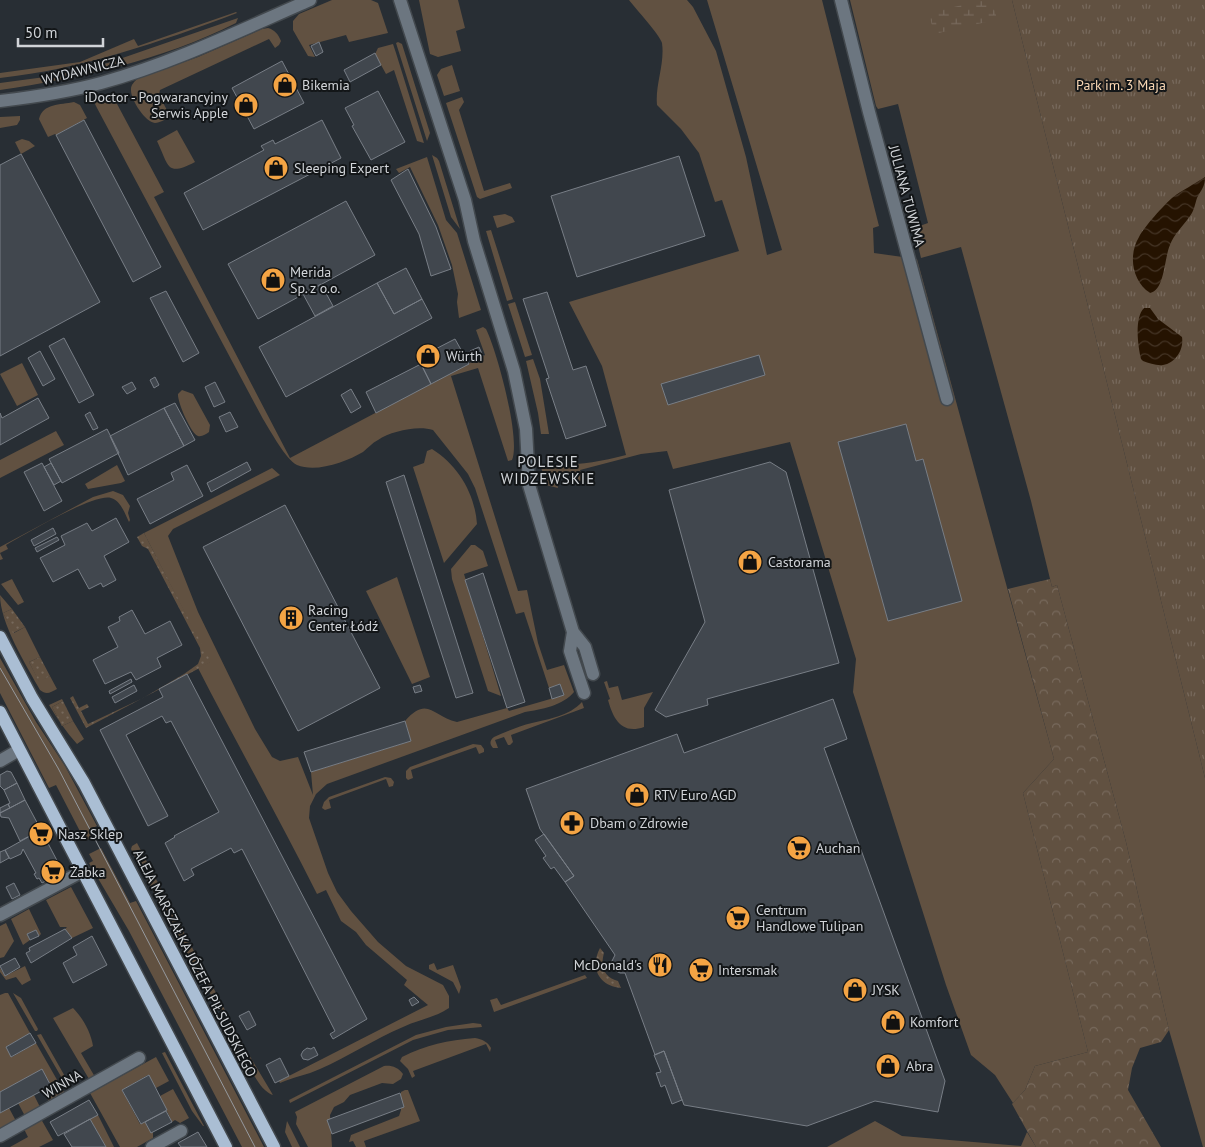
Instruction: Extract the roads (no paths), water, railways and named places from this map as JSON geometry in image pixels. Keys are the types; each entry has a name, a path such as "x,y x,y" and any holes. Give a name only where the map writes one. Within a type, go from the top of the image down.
{"main road":[{"name":"ALEJA MARSZAŁKA JÓZEFA PIŁSUDSKIEGO","path":"0,637 32,698 88,790 274,1147"},
{"path":"0,712 226,1147"}],"street":[{"name":"WYDAWNICZA","path":"0,101 52,94 115,79 188,52 310,0"},
{"path":"400,0 465,200 474,241 514,371 526,429 529,485 573,632 585,647 593,674"},
{"name":"JULIANA TUWIMA","path":"841,0 947,399"},
{"path":"573,632 570,651 584,693"},
{"path":"0,760 20,750"},
{"path":"0,915 83,871"},
{"name":"WINNA","path":"0,1136 139,1058"},
{"path":"152,1147 181,1131"}],"water":[{"path":"1205,177 1204,186 1192,212 1170,245 1159,286 1150,293 1139,282 1134,267 1134,252 1139,237 1168,201"},
{"path":"1144,308 1150,308 1158,319 1182,337 1182,346 1178,355 1168,364 1156,365 1141,359 1138,325"}],"tram line":[{"path":"0,668 58,768 255,1147"}],"place":[{"name":"Bikemia","path":"285,85"},
{"name":"iDoctor - Pogwarancyjny Serwis Apple","path":"246,105"},
{"name":"Sleeping Expert","path":"276,168"},
{"name":"Merida Sp. z o.o.","path":"273,280"},
{"name":"Würth","path":"428,356"},
{"name":"Castorama","path":"750,562"},
{"name":"Racing Center Łódź","path":"291,618"},
{"name":"RTV Euro AGD","path":"637,795"},
{"name":"Dbam o Zdrowie","path":"572,823"},
{"name":"Nasz Sklep","path":"41,834"},
{"name":"Auchan","path":"799,848"},
{"name":"Żabka","path":"53,872"},
{"name":"Centrum Handlowe Tulipan","path":"738,918"},
{"name":"McDonald's","path":"660,965"},
{"name":"Intersmak","path":"701,970"},
{"name":"JYSK","path":"855,990"},
{"name":"Komfort","path":"893,1022"},
{"name":"Abra","path":"888,1066"}],"district":[{"name":"POLESIE WIDZEWSKIE","path":"548,470"}],"park label":[{"name":"Park im. 3 Maja","path":"1121,85"}]}
